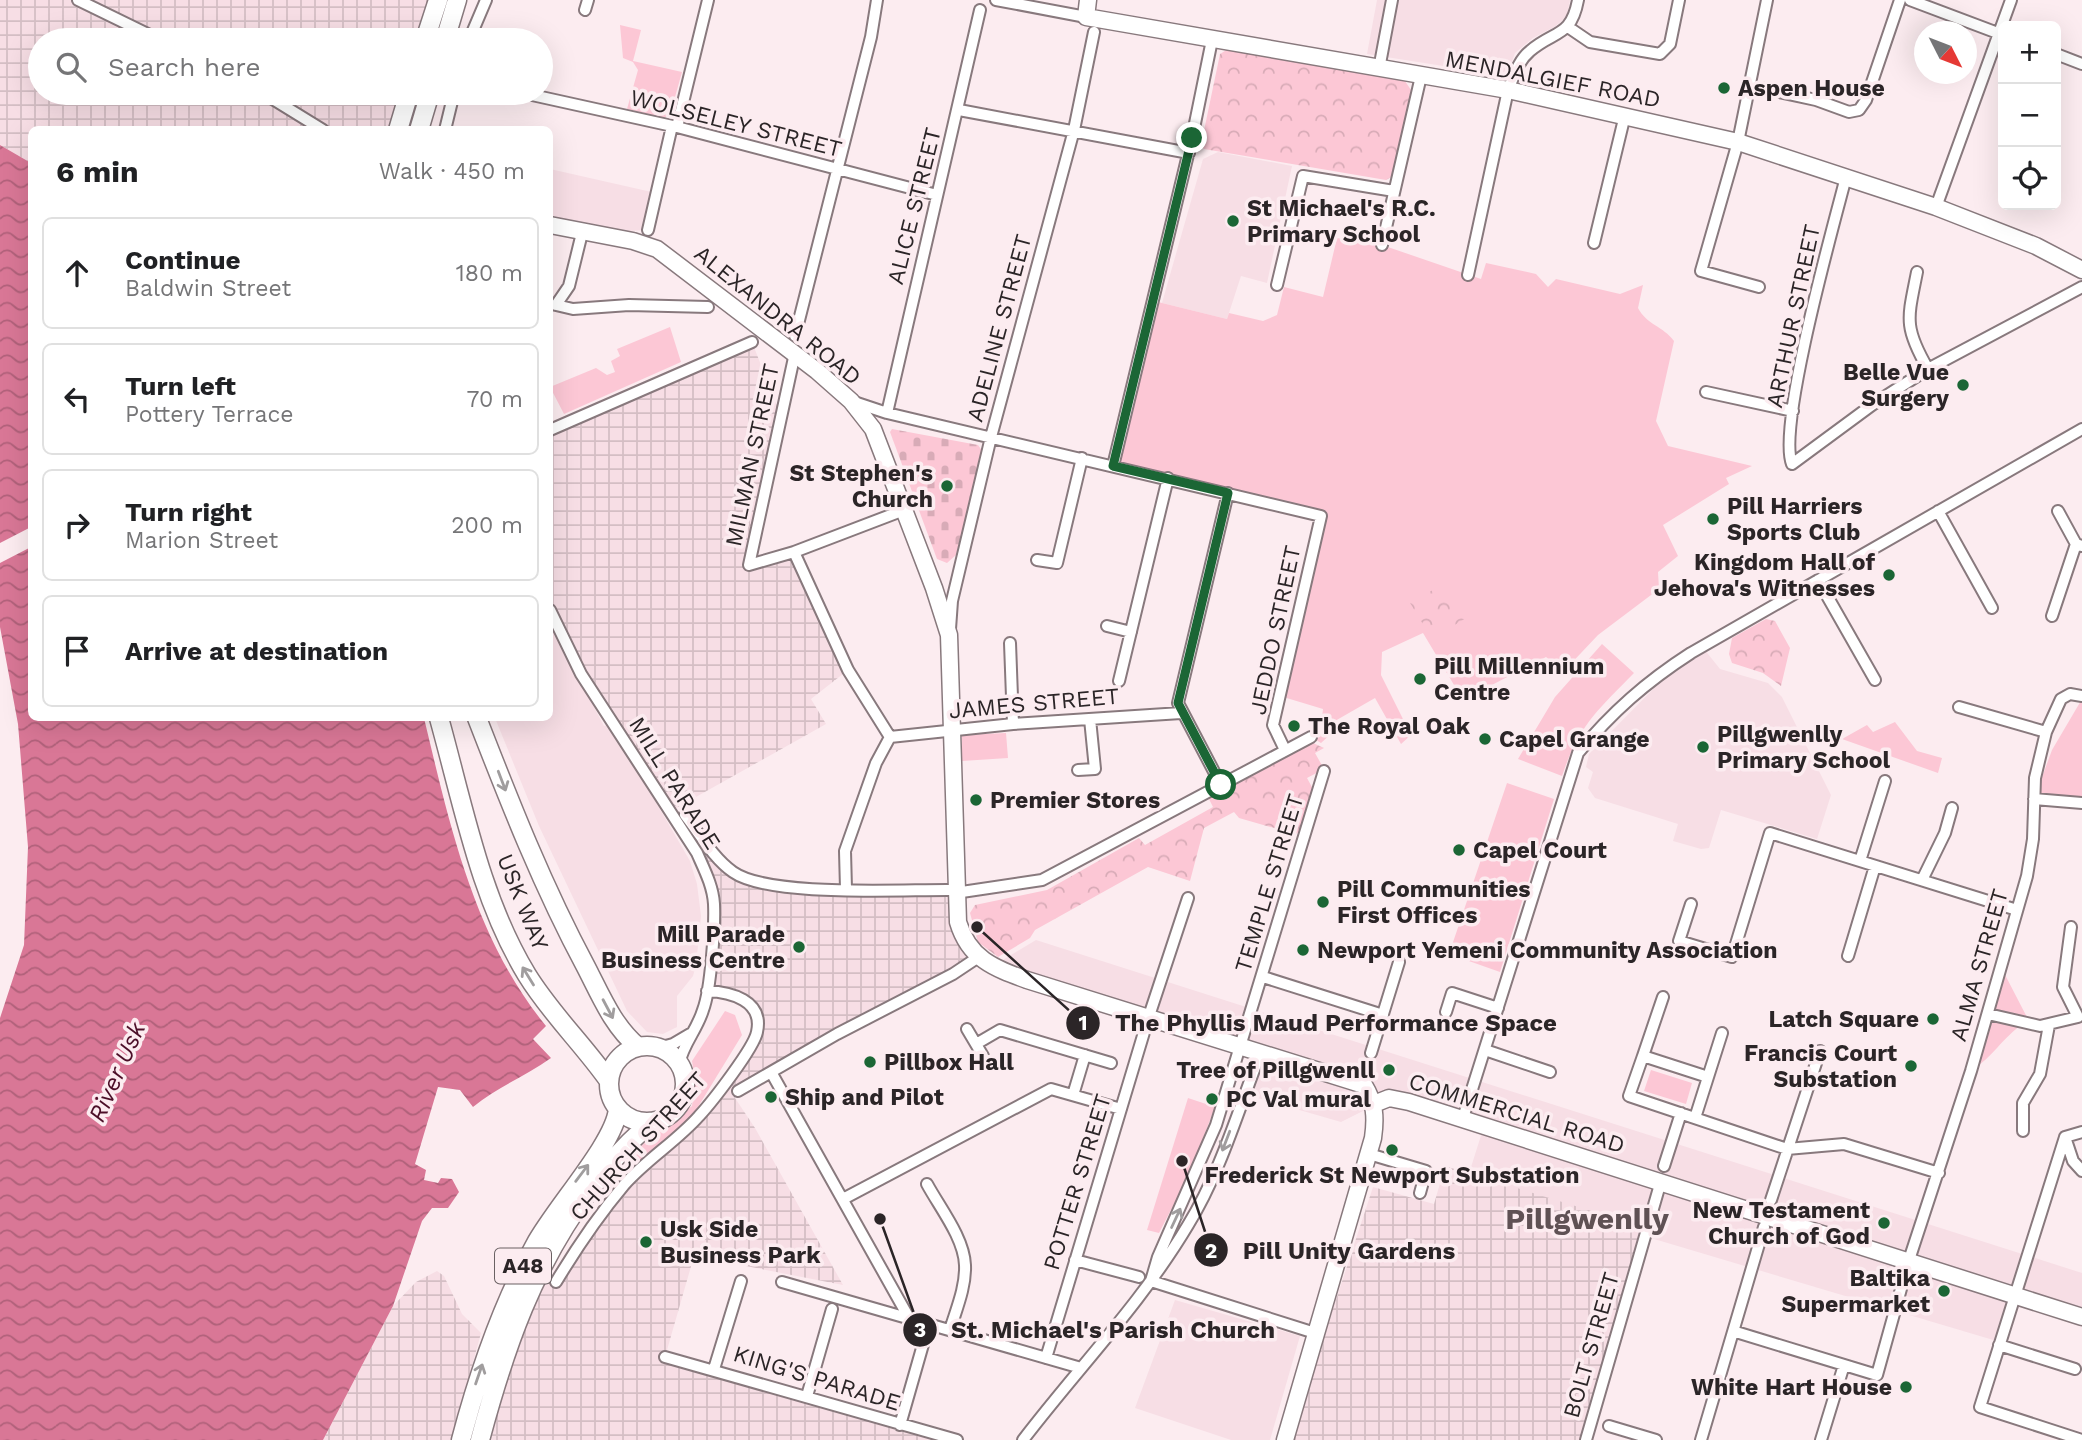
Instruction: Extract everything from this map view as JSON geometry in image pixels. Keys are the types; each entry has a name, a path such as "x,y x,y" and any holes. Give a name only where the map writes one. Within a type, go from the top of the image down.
{"main road":[{"path":"429,28 438,0"},
{"path":"449,28 457,0"},
{"path":"399,126 405,105"},
{"path":"420,126 426,105"},
{"name":"USK WAY","path":"440,721 485,883 512,948 545,1002 609,1081"},
{"name":"USK WAY","path":"478,721 519,826 563,923 615,1022 638,1047"},
{"path":"655,1121 635,1120 618,1109 610,1091 609,1081 622,1056 638,1047 658,1048 679,1064"},
{"name":"A48","path":"480,1440 514,1325 551,1249 573,1212 636,1134 666,1117 682,1099 684,1075 679,1064"},
{"name":"A48","path":"461,1440 478,1374 517,1279 559,1205 609,1137 617,1123 618,1109"}],"street":[{"path":"78,0 135,28"},
{"path":"474,28 486,0"},
{"path":"648,230 708,0"},
{"name":"MILMAN STREET","path":"795,336 835,170 871,37 877,0"},
{"name":"MENDALGIEF ROAD","path":"996,0 1508,90 1738,142 1936,207 2036,246 2082,270"},
{"path":"1086,17 1088,0"},
{"path":"1379,69 1392,0"},
{"path":"1468,275 1508,90 1517,68 1528,53 1568,27 1578,0"},
{"path":"1568,27 1590,42 1660,54 1670,44 1679,0"},
{"path":"1759,287 1700,271 1738,142 1747,85 1767,0"},
{"path":"1747,85 1816,100 1849,112 1859,110 1866,100 1900,0"},
{"path":"1910,0 1998,33"},
{"path":"2005,21 2011,0"},
{"name":"ALICE STREET","path":"887,413 981,10"},
{"name":"ADELINE STREET","path":"949,635 952,601 991,437 1074,130 1094,32"},
{"path":"1113,466 1189,153 1212,40"},
{"path":"1936,207 1998,42"},
{"path":"2061,56 2082,64"},
{"path":"1382,245 1421,76"},
{"name":"WOLSELEY STREET","path":"553,100 674,127 937,195"},
{"path":"282,105 316,126"},
{"path":"446,126 451,105"},
{"path":"959,110 1189,153"},
{"path":"1594,243 1625,115"},
{"path":"1277,285 1303,176 1394,191"},
{"name":"ARTHUR STREET","path":"1846,177 1793,411 1788,454 1792,464 1872,405 1928,369"},
{"name":"ALEXANDRA ROAD","path":"553,226 633,241 657,249 795,353 851,401 873,429 949,635 955,891"},
{"path":"553,307 569,286 583,233"},
{"path":"1917,272 1907,323 1912,342 1928,369 2082,287"},
{"path":"553,307 708,307"},
{"path":"553,429 752,342"},
{"name":"MILMAN STREET","path":"794,552 749,565 795,353"},
{"path":"1706,392 1793,411"},
{"path":"851,401 887,413 1228,493 1178,703 1221,785"},
{"path":"1462,1118 1578,753 1645,682 2082,429"},
{"path":"1037,561 1057,563 1082,458"},
{"path":"1119,681 1168,478"},
{"name":"JEDDO STREET","path":"1228,493 1321,516 1273,725 1285,750"},
{"path":"846,889 845,851 876,763 890,737 848,670 794,552 904,510"},
{"path":"1938,511 1992,608"},
{"path":"2052,616 2079,545 2058,511"},
{"path":"1818,580 1875,680"},
{"name":"MILL PARADE","path":"553,616 582,674 696,853 708,878 714,902 707,991 703,1010 681,1051 679,1064"},
{"path":"1107,626 1131,632"},
{"path":"1010,643 1013,724"},
{"name":"ALMA STREET","path":"1844,1365 1877,1375 1909,1260 1939,1173 2017,910 2033,839 2035,778 2046,733 2062,699 2070,694 2082,696"},
{"path":"1959,707 2046,733"},
{"name":"JAMES STREET","path":"890,737 1013,724 1181,713"},
{"path":"1078,770 1095,769 1090,719"},
{"name":"MILL PARADE","path":"685,815 720,862 735,874 786,889 955,891 1042,880 1311,737"},
{"name":"TEMPLE STREET","path":"1151,1281 1158,1257 1216,1125 1324,771"},
{"path":"1860,861 1885,781"},
{"path":"2034,799 2082,803"},
{"path":"1922,880 1945,833 1952,808"},
{"path":"1691,904 1679,941 1732,957 1770,833 2017,910"},
{"path":"1848,956 1875,866"},
{"path":"955,891 963,940 977,958"},
{"name":"POTTER STREET","path":"1046,1358 1148,1018 1188,898"},
{"path":"1987,1014 2031,1025 2080,1020 2063,987 2071,927"},
{"name":"CHURCH STREET","path":"738,1091 953,974 977,958"},
{"name":"COMMERCIAL ROAD","path":"977,958 991,967 1027,980 1364,1085 1374,1104 1389,1098 1398,1098 1662,1174 2082,1317"},
{"path":"1371,1053 1399,962"},
{"path":"1263,977 1382,1015"},
{"name":"CHURCH STREET","path":"556,1282 587,1231 626,1183 699,1117 744,1056 758,1031 753,1011 745,1000 730,992 707,991"},
{"path":"1446,1012 1452,993 1498,1007"},
{"path":"1663,997 1629,1096 1787,1149 1844,1144 1939,1173"},
{"path":"2024,1131 2023,1103 2040,1074 2049,1025"},
{"path":"967,1029 983,1056"},
{"path":"976,1044 1000,1030 1111,1063"},
{"path":"658,1048 673,1044 693,1032"},
{"path":"1695,1118 1722,1033"},
{"path":"1485,1050 1550,1072"},
{"path":"1771,1200 1820,1051"},
{"path":"1023,1440 1133,1308 1190,1223 1213,1176 1260,1054"},
{"path":"1073,1095 1084,1055"},
{"path":"1643,1056 1708,1077"},
{"path":"771,1072 909,1318"},
{"path":"843,1199 1051,1089 1121,1109"},
{"path":"1285,1440 1369,1154 1375,1123 1374,1104"},
{"name":"BOLT STREET","path":"1586,1440 1681,1113"},
{"path":"2065,1138 2082,1132"},
{"path":"2065,1138 2073,1161 2082,1171"},
{"path":"2065,1138 1980,1407 2082,1440"},
{"path":"1369,1154 1426,1171 1420,1193"},
{"path":"927,1184 960,1246 965,1263 964,1280 950,1330"},
{"path":"1701,1440 1736,1332 1765,1227"},
{"path":"1075,1260 1139,1277"},
{"path":"714,1369 741,1281"},
{"path":"1151,1281 1315,1334"},
{"path":"782,1282 1081,1368"},
{"path":"807,1396 832,1309"},
{"path":"1736,1332 1844,1365 1821,1440"},
{"path":"900,1425 926,1334"},
{"path":"1999,1345 2075,1369"},
{"name":"KING'S PARADE","path":"665,1357 957,1440"},
{"path":"1609,1426 1656,1440"}],"shaded area":[{"path":"0,0 438,0 429,28 28,28 28,105 405,105 399,126 28,126 28,161 0,145"},
{"path":"1377,0 1570,0 1567,16 1515,53 1507,76 1367,54"},
{"name":"St Michael's R.C. Primary School","path":"1218,152 1292,166 1267,283 1241,276 1227,319 1162,303 1203,159"},
{"path":"553,170 656,193 648,230 582,233 553,226"},
{"path":"752,342 780,414 750,565 794,552 848,670 811,699 826,724 671,811 685,815 720,862 786,889 955,890 977,958 733,1095 755,1128 843,1285 694,1256 665,1357 957,1440 480,1440 539,1272 556,1281 626,1183 699,1117 757,1031 745,1000 707,991 714,903 708,878 585,673 553,608 553,428"},
{"path":"553,629 604,726 609,725 631,759 690,861 697,884 701,916 693,976 677,996 677,1027 663,1034 647,1032 627,1011 539,826 496,721 553,721"},
{"name":"Pillgwenlly Primary School","path":"1704,649 1720,669 1768,683 1782,697 1831,795 1817,839 1721,810 1709,848 1701,849 1673,841 1678,824 1595,798 1588,788 1593,772 1586,767 1589,754 1677,665"},
{"path":"1036,940 2082,1273 2082,1317 2015,1294 2000,1342 1466,1183 1484,1126 1389,1098 1341,1122 1244,1094 1259,1054 991,967"},
{"path":"1445,1166 1647,1228 1583,1440 1290,1440 1373,1187 1434,1204"},
{"path":"437,1271 444,1276 462,1314 481,1333 452,1440 323,1440 393,1306 416,1282"},
{"path":"1175,1300 1300,1336 1270,1440 1231,1440 1135,1408"}],"green space":[{"path":"620,25 641,30 633,61 682,72 670,115 664,118 627,109 638,70 633,62 623,58"},
{"path":"1228,49 1405,81 1411,90 1393,176 1386,180 1204,149 1201,145 1220,54"},
{"path":"1337,238 1382,245 1481,279 1486,263 1536,274 1548,287 1556,279 1620,294 1643,285 1638,308 1674,341 1656,421 1668,446 1752,466 1726,478 1729,484 1663,525 1678,556 1658,572 1659,589 1598,635 1564,671 1546,657 1463,700 1423,633 1382,652 1381,675 1411,735 1401,744 1375,698 1328,725 1333,732 1321,743 1311,737 1321,726 1323,709 1280,696 1320,516 1113,466 1154,301 1227,319 1229,313 1263,321 1277,315 1284,287 1323,297"},
{"path":"670,327 681,362 564,414 553,393 553,386 596,368 607,375 615,372 611,361 620,356 617,349"},
{"path":"892,429 978,445 983,452 956,555 947,563 937,559 890,432"},
{"path":"1445,583 1466,618 1432,639 1410,603"},
{"path":"1766,619 1775,621 1790,648 1781,686 1763,673 1732,663 1729,654 1732,638"},
{"path":"1602,644 1634,673 1582,731 1562,776 1518,759 1555,697"},
{"path":"2082,699 2082,803 2034,799 2052,750"},
{"path":"1895,722 1917,751 1942,758 1938,773 1842,739 1867,725 1873,732"},
{"path":"1006,733 1008,758 962,761 962,735"},
{"path":"1313,743 1324,748 1315,753 1324,769 1307,778 1313,789 1301,831 1295,834 1239,818 1234,812 1204,828 1190,881 1148,867 1035,930 1030,938 998,957 978,942 970,913 975,905 1047,890 1139,838 1145,845 1213,807 1209,799"},
{"path":"1507,783 1554,799 1500,972 1449,954"},
{"path":"2001,967 2031,1025 2024,1023 2016,1029 1971,1071"},
{"path":"725,1011 735,1015 742,1035 690,1120 633,1168 626,1162 647,1140 692,1106 695,1080 692,1061"},
{"path":"1651,1070 1692,1083 1686,1104 1644,1091"},
{"path":"1188,1098 1215,1107 1189,1175 1159,1233 1147,1230"}],"water":[{"name":"River Usk","path":"0,145 28,161 28,721 425,721 455,840 483,918 500,956 521,992 546,1026 533,1039 551,1058 473,1107 460,1090 438,1087 415,1164 426,1170 424,1180 438,1183 441,1178 452,1179 459,1192 448,1208 432,1208 422,1221 393,1306 323,1440 0,1440 0,1018 24,945 28,847 18,724 0,627"}],"pier":[{"path":"28,529 28,549 0,563 0,543"}],"place":[{"name":"Aspen House","path":"1724,88"},
{"name":"St Michael's R.C. Primary School","path":"1233,221"},
{"name":"Belle Vue Surgery","path":"1963,385"},
{"name":"St Stephen's Church","path":"947,486"},
{"name":"Pill Harriers Sports Club","path":"1713,519"},
{"name":"Kingdom Hall of Jehova's Witnesses","path":"1889,575"},
{"name":"Pill Millennium Centre","path":"1420,679"},
{"name":"The Royal Oak","path":"1294,726"},
{"name":"Capel Grange","path":"1485,739"},
{"name":"Pillgwenlly Primary School","path":"1703,747"},
{"name":"Premier Stores","path":"976,800"},
{"name":"Capel Court","path":"1459,850"},
{"name":"Pill Communities First Offices","path":"1323,902"},
{"name":"The Phyllis Maud Performance Space","path":"977,927"},
{"name":"Mill Parade Business Centre","path":"799,947"},
{"name":"Newport Yemeni Community Association","path":"1303,950"},
{"name":"Latch Square","path":"1933,1019"},
{"name":"Pillbox Hall","path":"870,1062"},
{"name":"Francis Court Substation","path":"1911,1066"},
{"name":"Tree of Pillgwenll","path":"1389,1070"},
{"name":"Ship and Pilot","path":"771,1097"},
{"name":"PC Val mural","path":"1212,1099"},
{"name":"Frederick St Newport Substation","path":"1392,1150"},
{"name":"Pill Unity Gardens","path":"1182,1161"},
{"name":"St. Michael's Parish Church","path":"880,1219"},
{"name":"New Testament Church of God","path":"1884,1223"},
{"name":"Usk Side Business Park","path":"646,1242"},
{"name":"Baltika Supermarket","path":"1944,1291"},
{"name":"White Hart House","path":"1906,1387"}],"district":[{"name":"Pillgwenlly","path":"1587,1219"}],"route":[{"path":"1192,138 1113,466 1228,493 1178,703 1221,785"}]}
